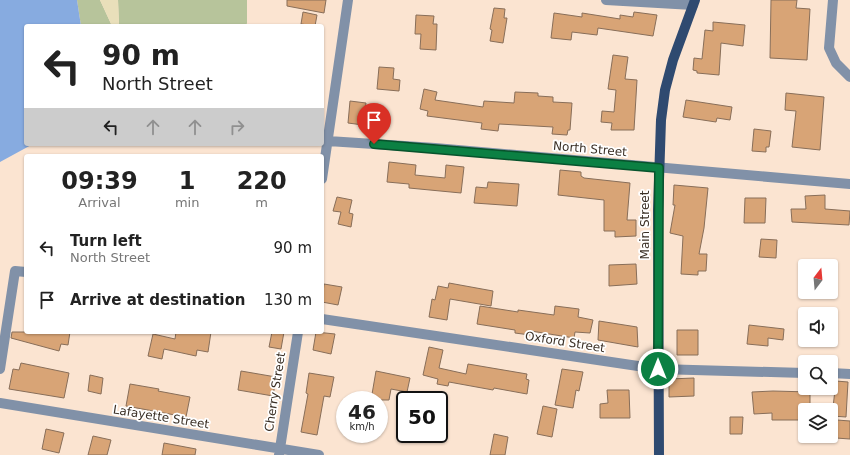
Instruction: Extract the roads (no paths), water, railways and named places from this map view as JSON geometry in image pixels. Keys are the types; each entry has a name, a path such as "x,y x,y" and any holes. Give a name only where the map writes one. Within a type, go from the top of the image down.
{"main road":[{"name":"Main Street","path":"660,455 658,369 659,168 661,120 665,90 673,60 694,3"}],"street":[{"path":"324,166 348,0"},
{"path":"606,0 694,3"},
{"path":"833,0 829,48 836,63 850,77"},
{"name":"North Street","path":"328,141 436,148 659,168 775,176 850,184"},
{"path":"0,369 15,271 24,272"},
{"name":"Oxford Street","path":"324,318 658,369 798,373"},
{"name":"Cherry Street","path":"279,452 298,334"},
{"path":"838,373 850,374"},
{"name":"Lafayette Street","path":"0,404 279,452 319,455"}],"water":[{"path":"0,0 77,0 81,24 24,24 24,146 29,146 0,162"}]}
